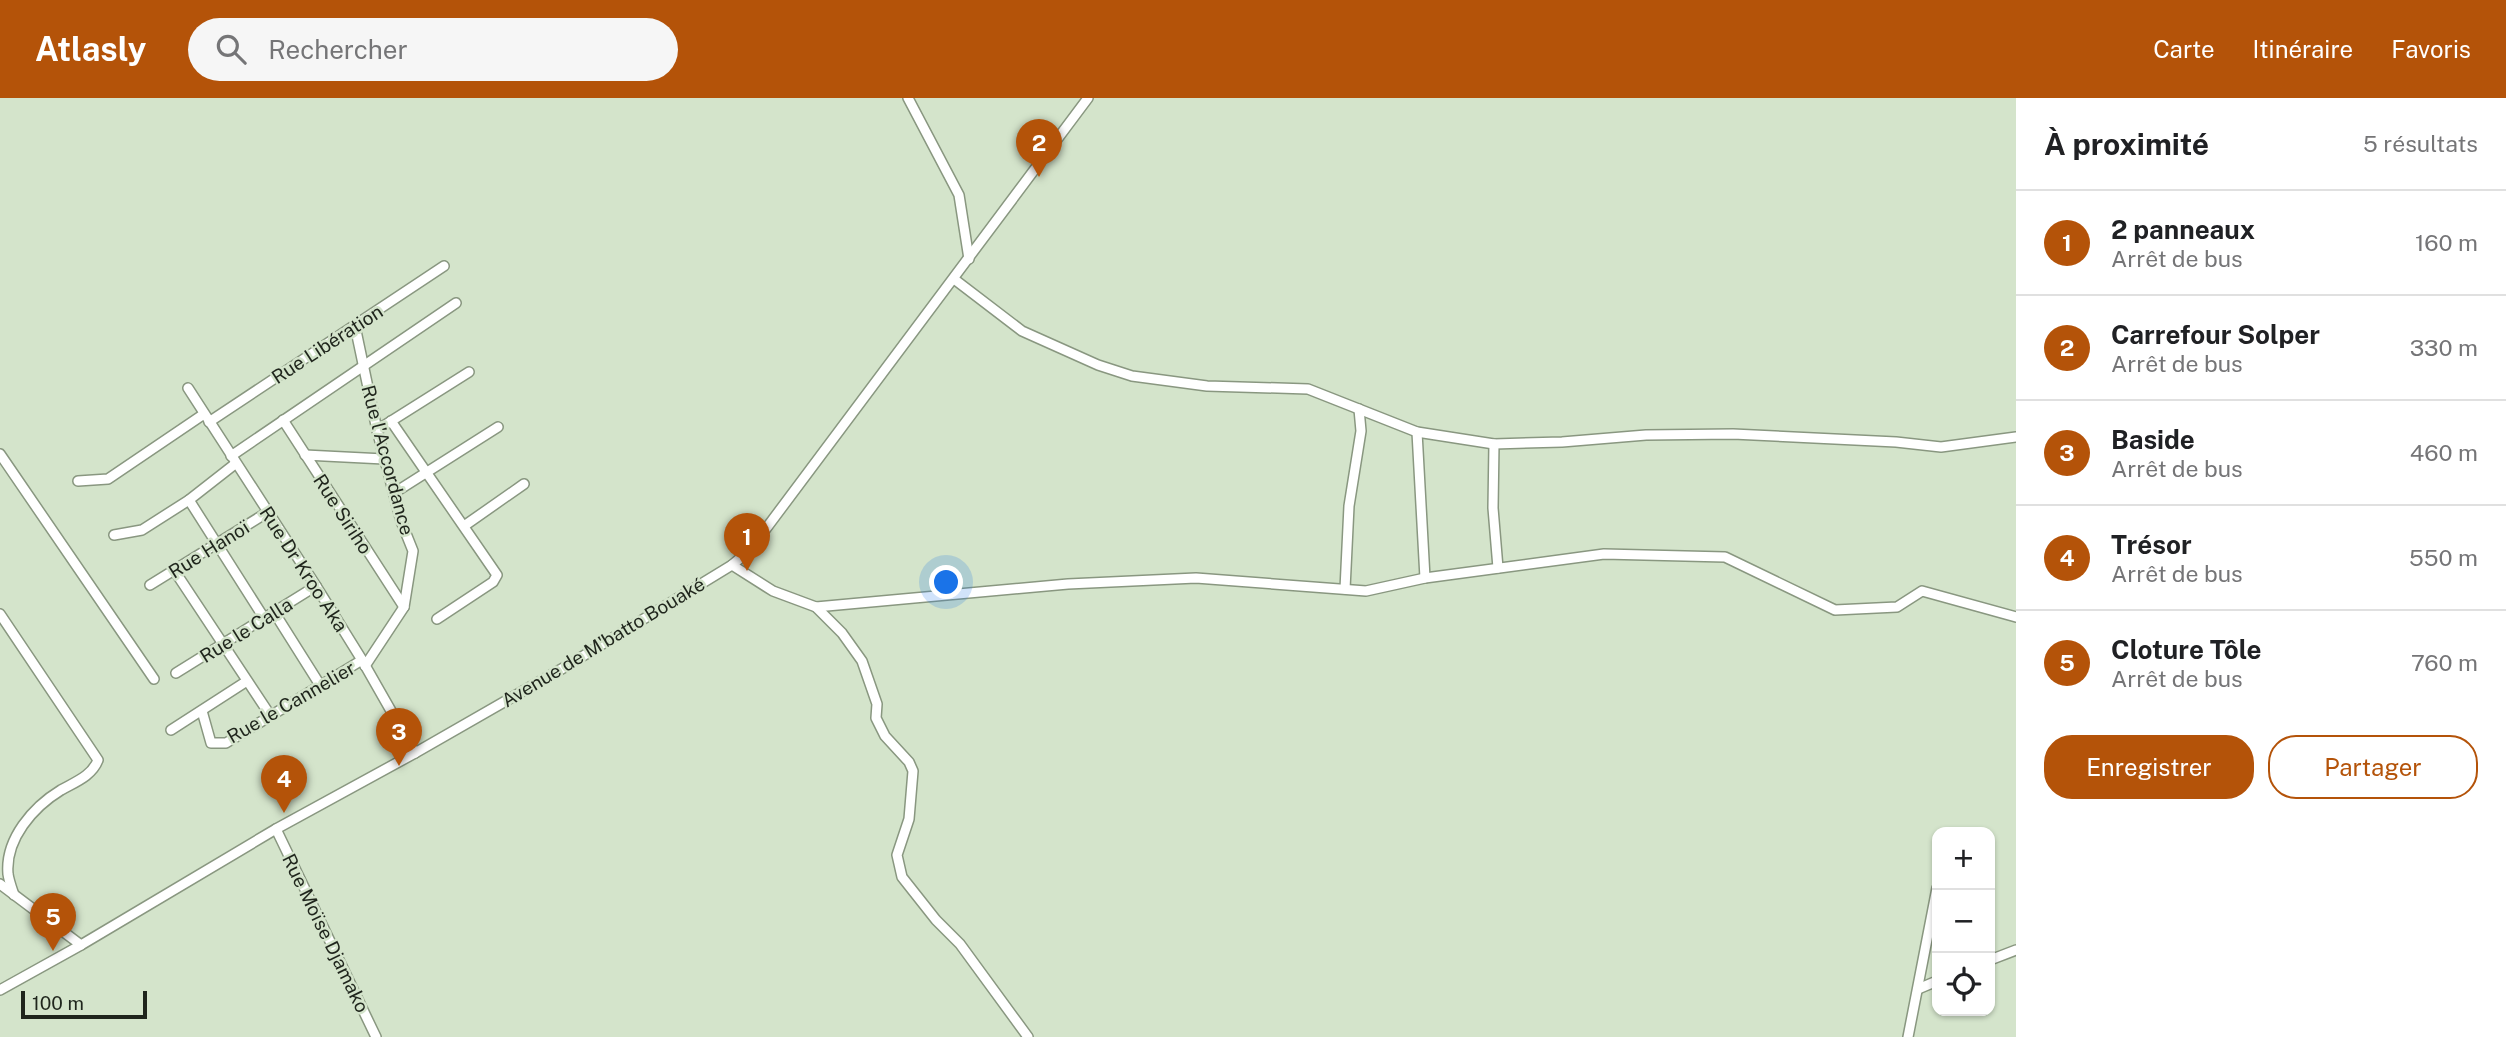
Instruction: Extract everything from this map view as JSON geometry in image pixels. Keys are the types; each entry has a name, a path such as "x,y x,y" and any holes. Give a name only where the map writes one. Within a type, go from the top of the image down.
{"street":[{"path":"908,98 959,195 969,259"},
{"name":"Avenue de M'batto Bouaké","path":"0,990 276,829 565,667 732,565 762,534 1088,98"},
{"name":"Rue Libération","path":"78,481 108,479 355,326 443,266"},
{"path":"954,279 1022,331 1098,365 1132,376 1206,386 1308,389 1417,432 1494,444 1646,435 1733,434 1896,442 1941,447 2016,437"},
{"path":"114,535 142,530 189,500 283,420 456,303"},
{"name":"Rue l'Accordance","path":"355,326 384,459 413,551 404,607 364,663"},
{"path":"377,430 469,372"},
{"name":"Rue Dr Kroo Aka","path":"188,388 364,663 415,753"},
{"path":"1345,589 1349,506 1361,431 1359,409"},
{"name":"Rue Siriho","path":"283,420 404,607"},
{"path":"391,421 497,575 493,582 437,620"},
{"path":"394,493 498,427"},
{"path":"1417,432 1425,578"},
{"path":"1494,444 1493,508 1498,568"},
{"path":"0,454 154,679"},
{"path":"305,455 384,459"},
{"path":"464,526 524,484"},
{"path":"189,500 264,618"},
{"name":"Rue Hanoï","path":"150,585 268,512"},
{"path":"816,607 1068,584 1196,578 1366,591 1425,578 1604,554 1725,557 1835,610 1897,607 1922,591 2016,617"},
{"path":"732,565 773,591 816,607 842,633 862,661 877,704 876,718 885,736 909,762 913,771 909,819 897,855 902,877 960,944 1028,1037"},
{"path":"174,570 270,715"},
{"name":"Rue le Calla","path":"176,673 316,586"},
{"path":"274,612 320,685"},
{"path":"0,614 98,760 87,776 42,802 21,828 10,852 8,874 14,895"},
{"name":"Rue le Cannelier","path":"202,710 211,743 226,743 320,685 364,663"},
{"path":"171,730 247,681"},
{"name":"Rue Moïse Djamako","path":"276,829 376,1037"},
{"path":"0,884 81,945"},
{"path":"1908,1037 1937,890"},
{"path":"1995,958 2016,950"},
{"path":"1918,989 1932,983"}],"place":[{"name":"Carrefour Solper","path":"1039,177"},
{"name":"2 panneaux","path":"747,571"},
{"name":"Baside","path":"399,766"},
{"name":"Trésor","path":"284,813"},
{"name":"Cloture Tôle","path":"53,951"}]}
